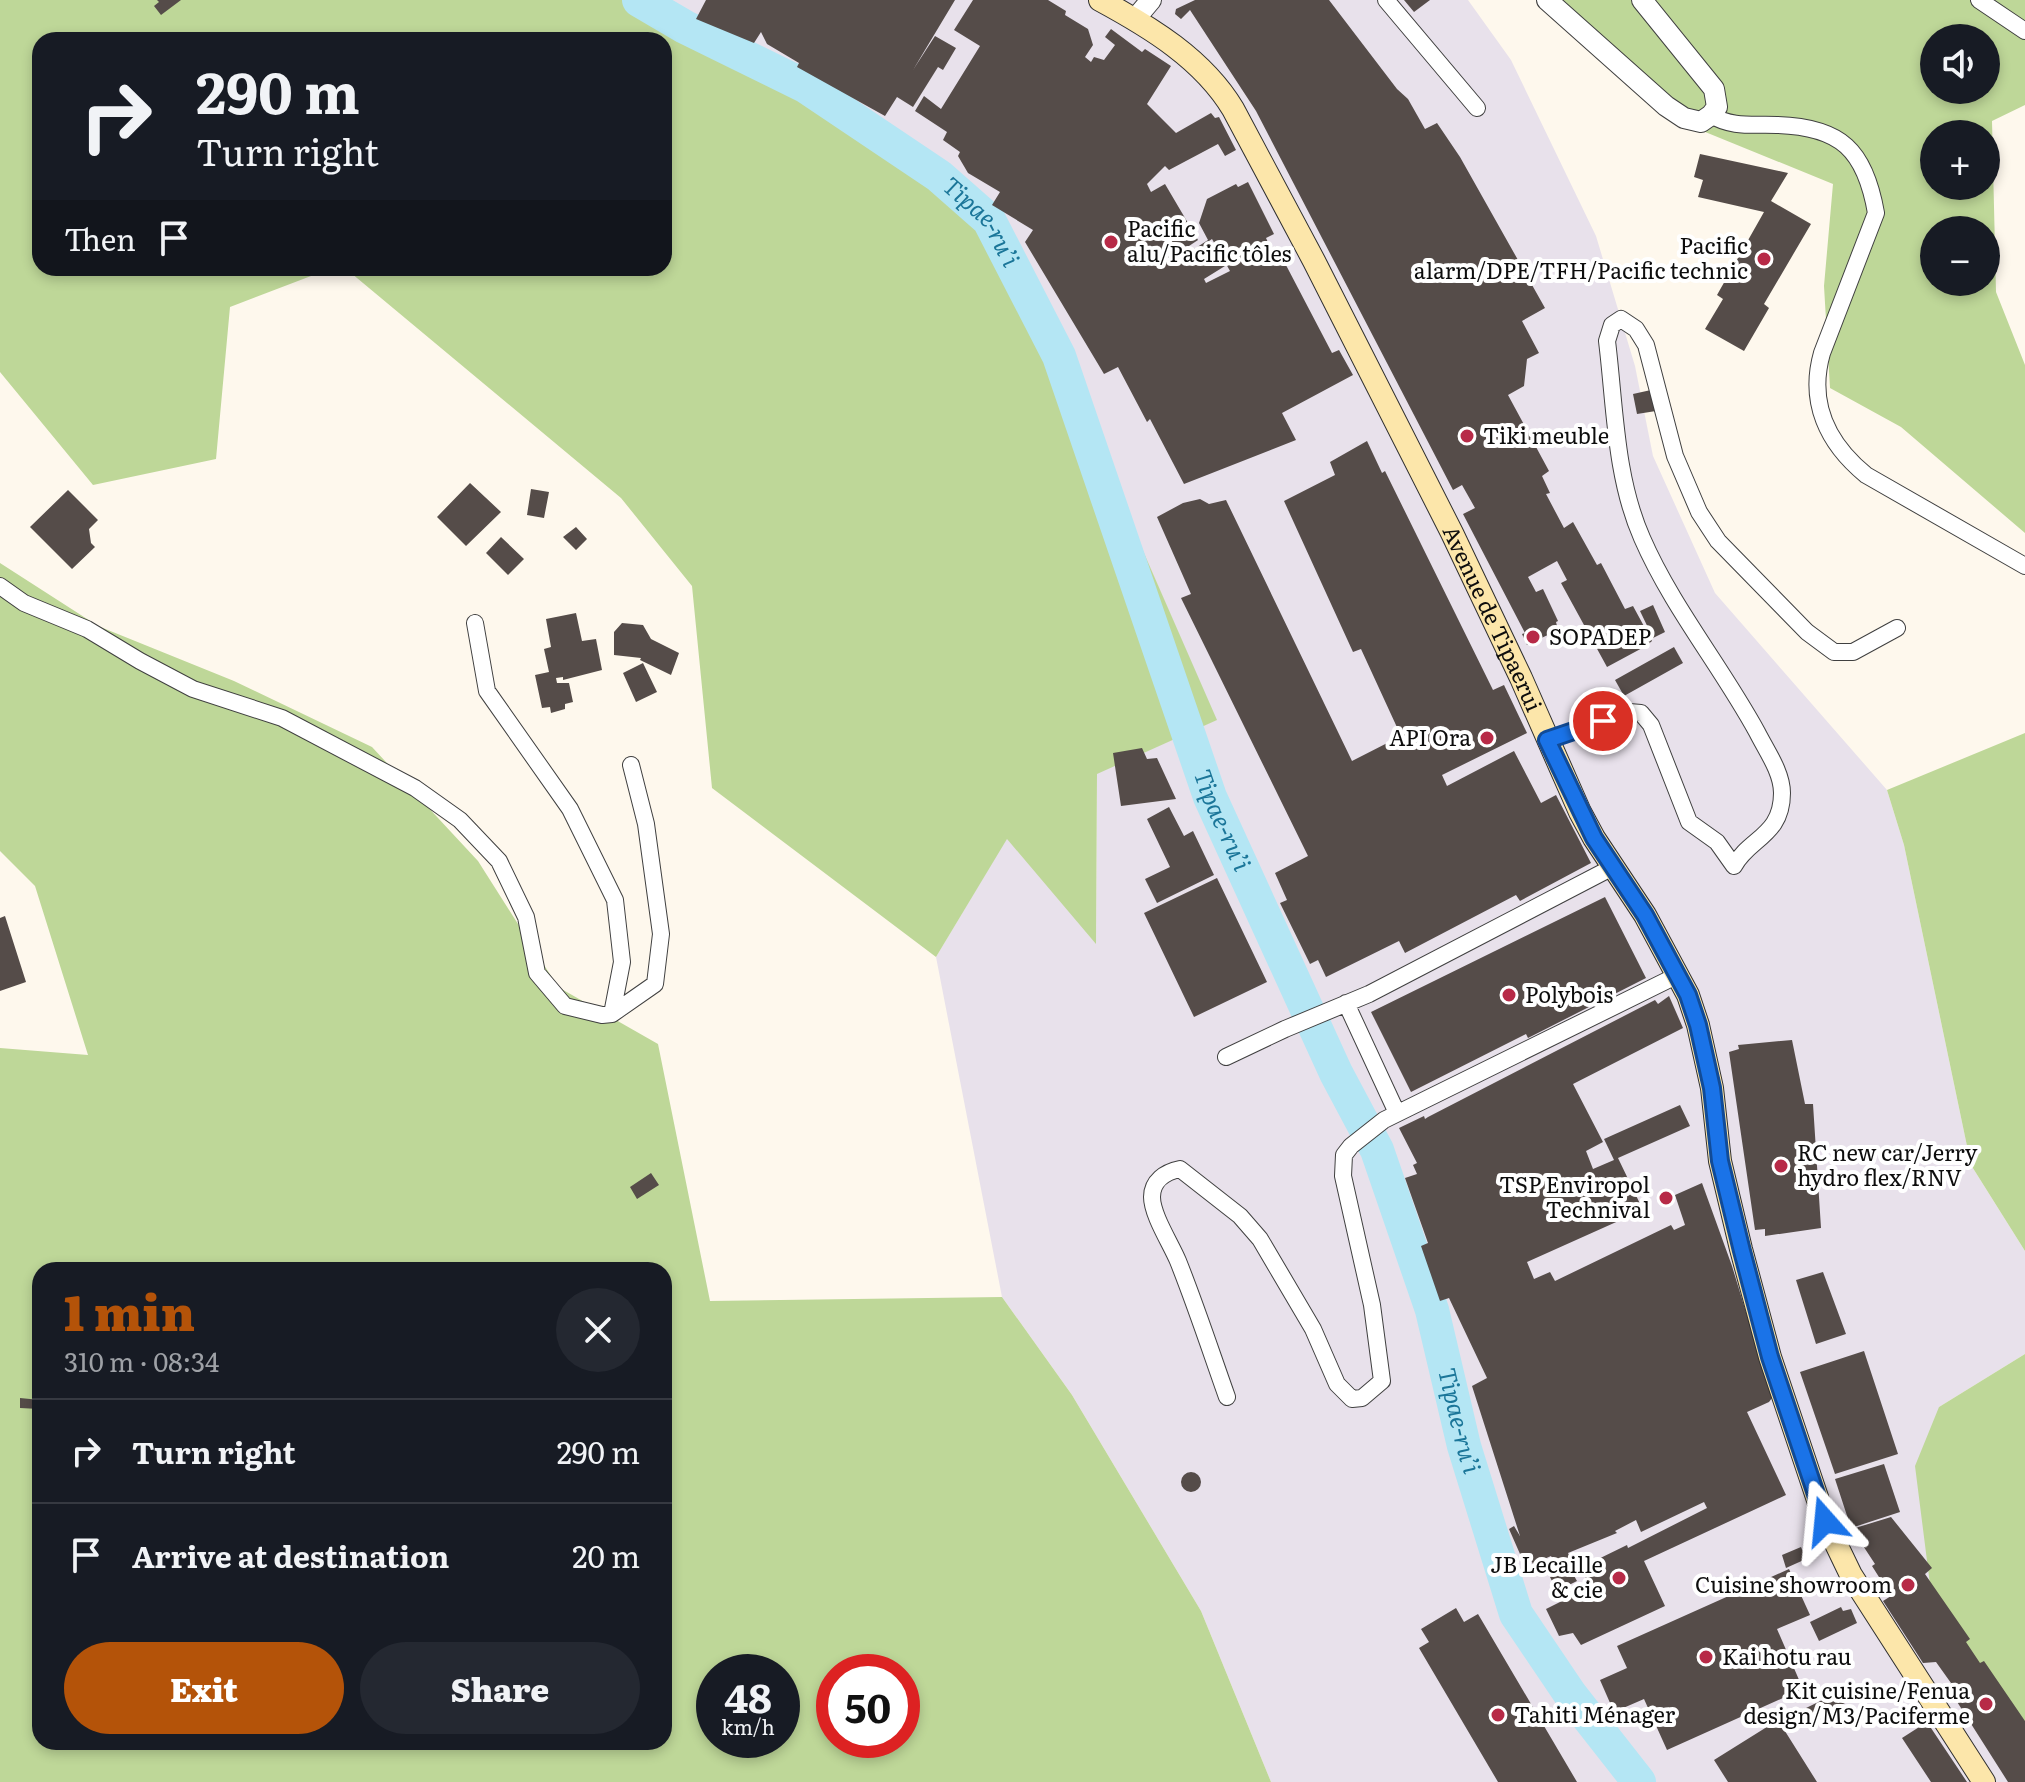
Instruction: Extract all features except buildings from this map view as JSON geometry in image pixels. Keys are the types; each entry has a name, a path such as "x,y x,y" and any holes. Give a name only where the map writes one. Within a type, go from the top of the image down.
{"main road":[{"name":"Avenue de Tipaerui","path":"1100,0 1135,19 1206,72 1233,109 1452,533 1587,825 1645,915 1678,975 1698,1025 1712,1088 1720,1161 1770,1357 1825,1521 1851,1575 1984,1782"}],"street":[{"path":"1135,19 1151,0"},
{"path":"1386,0 1477,108"},
{"path":"1547,0 1666,106 1684,118 1701,122 1717,107 1714,89 1642,0"},
{"path":"1979,0 2025,31"},
{"path":"1711,115 1725,123 1813,128 1837,137 1849,146 1873,194 1876,213 1815,376 1819,401 1831,435 1848,460 1866,475 2025,566"},
{"path":"1547,740 1629,712 1641,713 1661,744 1689,822 1717,842 1734,866 1769,832 1782,803 1782,789 1772,760 1665,581 1642,539 1631,508 1622,470 1607,341 1612,325 1621,319 1636,329 1646,345 1675,456 1699,512 1718,541 1807,632 1834,652 1853,652 1897,628"},
{"path":"0,586 24,603 87,629 193,689 282,718 415,788 460,820 499,861 526,917 537,973 565,1006 602,1015 612,1014 655,984 661,934 646,824 631,765"},
{"path":"475,623 487,691 570,809 615,900 622,962 612,1014"},
{"path":"1226,1057 1369,994 1613,867"},
{"path":"1227,1397 1178,1263 1153,1205 1156,1183 1169,1171 1180,1169 1240,1216 1260,1239 1313,1329 1337,1384 1352,1399 1362,1398 1382,1381 1372,1305 1343,1176 1344,1155 1390,1116 1678,975"},
{"path":"1346,1003 1390,1116"}],"shaded area":[{"path":"622,0 1468,0 1511,60 1596,236 1635,366 1653,456 1715,593 1887,790 1904,845 1971,1165 2025,1251 2025,1354 1939,1407 2025,1782 1271,1782 1201,1611 1072,1395 1002,1297 936,957 1007,838 1096,942 1097,773 1216,720 1119,496 1088,399 1060,337 992,233 903,153 800,90"}],"green space":[{"path":"0,0 622,0 800,90 904,153 992,233 1060,337 1088,399 1119,496 1217,720 1097,774 1096,944 1007,839 936,957 712,788 692,586 621,498 355,276 672,276 672,32 32,32 32,276 311,276 230,307 216,459 93,485 0,372"},
{"path":"1548,0 2025,0 2025,105 1994,120 1920,120 1920,200 1994,200 1994,216 1920,216 1920,296 1998,296 2025,365 2025,533 1901,427 1830,388 1824,286 1833,184 1666,116"},
{"path":"0,563 98,626 234,681 372,747 478,861 558,987 658,1044 710,1301 1002,1297 1072,1395 1201,1611 1271,1782 0,1782 0,1048 88,1055 35,886 0,851"},
{"path":"2025,733 2025,1251 1971,1165 1904,845 1887,790"},
{"path":"2025,1354 2025,1722 1933,1608 1915,1466 1939,1407"}],"waterway":[{"name":"Tipae-ru’i","path":"639,0 685,27 805,86 939,176 989,220 1059,356 1210,797 1336,1073 1377,1150 1432,1310 1464,1446 1516,1614 1570,1694 1639,1782"}],"place":[{"name":"Pacific alu/Pacific tôles","path":"1111,242"},
{"name":"Pacific alarm/DPE/TFH/Pacific technic","path":"1764,259"},
{"name":"Tiki meuble","path":"1467,436"},
{"name":"SOPADEP","path":"1533,637"},
{"name":"API Ora","path":"1487,738"},
{"name":"Polybois","path":"1509,995"},
{"name":"RC new car/Jerry hydro flex/RNV","path":"1781,1166"},
{"name":"TSP Enviropol Technival","path":"1666,1198"},
{"name":"JB Lecaille & cie","path":"1619,1578"},
{"name":"Cuisine showroom","path":"1908,1585"},
{"name":"Kai hotu rau","path":"1706,1657"},
{"name":"Kit cuisine/Fenua design/M3/Paciferme","path":"1986,1704"},
{"name":"Tahiti Ménager","path":"1498,1715"}],"route":[{"path":"1603,721 1547,740 1594,838 1645,915 1688,995 1712,1088 1720,1161 1742,1251 1770,1357 1825,1521"}]}
